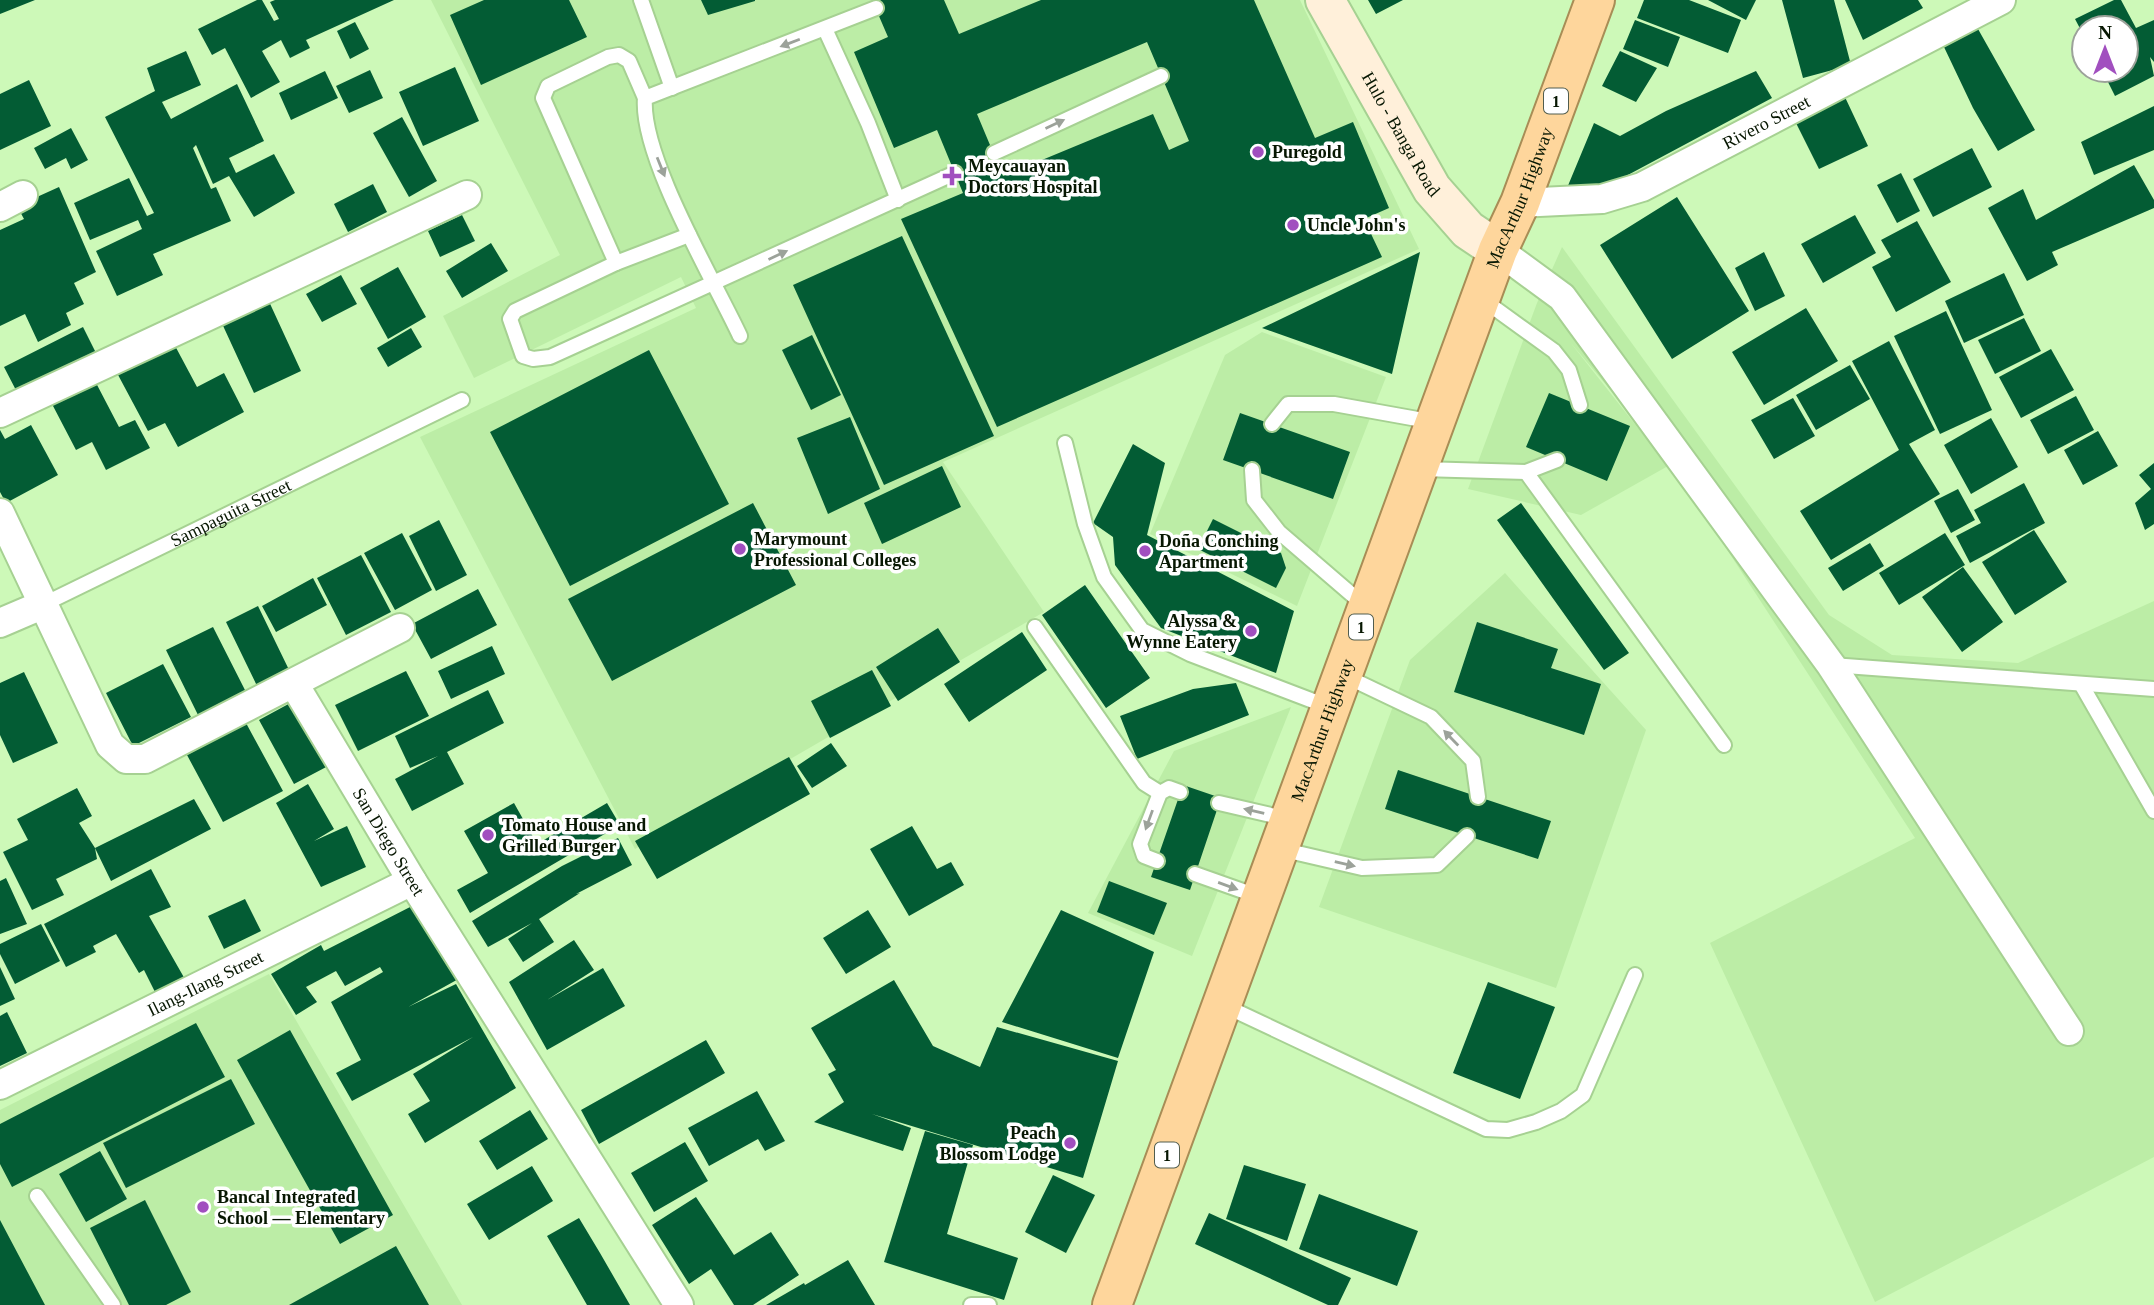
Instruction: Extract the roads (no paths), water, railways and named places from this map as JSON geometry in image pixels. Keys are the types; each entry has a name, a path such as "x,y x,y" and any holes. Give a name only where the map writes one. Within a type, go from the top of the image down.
{"highway":[{"name":"MacArthur Highway","path":"1112,1305 1481,298 1520,203 1595,0"}],"main road":[{"name":"Hulo - Banga Road","path":"1325,0 1432,189 1468,230 1499,250"}],"street":[{"name":"Rivero Street","path":"1520,203 1602,199 1642,187 2001,0"},
{"path":"0,413 467,195"},
{"path":"1499,250 1562,297 1831,665 2069,1031"},
{"path":"0,513 110,745 126,759 145,759 400,628"},
{"name":"Sampaguita Street","path":"0,623 42,605"},
{"name":"San Diego Street","path":"294,684 412,881 678,1305"},
{"name":"Ilang-Ilang Street","path":"0,1085 412,881"}],"lane":[{"path":"641,0 672,88"},
{"path":"645,98 876,8"},
{"path":"825,29 868,123 898,200"},
{"path":"616,263 542,98 548,86 608,57 619,55 629,61 645,98 646,130 689,235 716,283 740,336"},
{"path":"993,153 1161,76"},
{"path":"689,235 616,263 515,311 510,319 523,356 533,359 550,357 955,173"},
{"path":"1481,298 1554,351 1569,370 1580,405"},
{"name":"Sampaguita Street","path":"42,605 462,400"},
{"path":"1272,424 1288,404 1334,404 1435,423"},
{"path":"1065,443 1085,524 1104,577 1142,630 1190,654 1430,717 1473,761 1478,797"},
{"path":"1418,469 1526,472 1557,460"},
{"path":"1252,470 1254,500 1279,532 1367,609"},
{"path":"1526,472 1724,745"},
{"path":"1035,627 1144,783 1160,793"},
{"path":"1831,665 2154,689"},
{"path":"2081,684 2154,811"},
{"path":"1157,861 1144,856 1140,844 1160,793 1169,788 1180,792"},
{"path":"1219,803 1362,868 1437,865 1467,836"},
{"path":"1195,874 1261,897"},
{"path":"1222,1004 1486,1129 1508,1130 1561,1111 1583,1095 1635,975"},
{"path":"37,1196 113,1305"},
{"path":"971,1305 989,1305"}],"place":[{"name":"Puregold","path":"1258,152"},
{"name":"Meycauayan Doctors Hospital","path":"952,176"},
{"name":"Uncle John's","path":"1293,225"},
{"name":"Marymount Professional Colleges","path":"740,549"},
{"name":"Doña Conching Apartment","path":"1145,551"},
{"name":"Alyssa & Wynne Eatery","path":"1251,631"},
{"name":"Tomato House and Grilled Burger","path":"488,835"},
{"name":"Peach Blossom Lodge","path":"1070,1143"},
{"name":"Bancal Integrated School — Elementary","path":"203,1207"}]}
